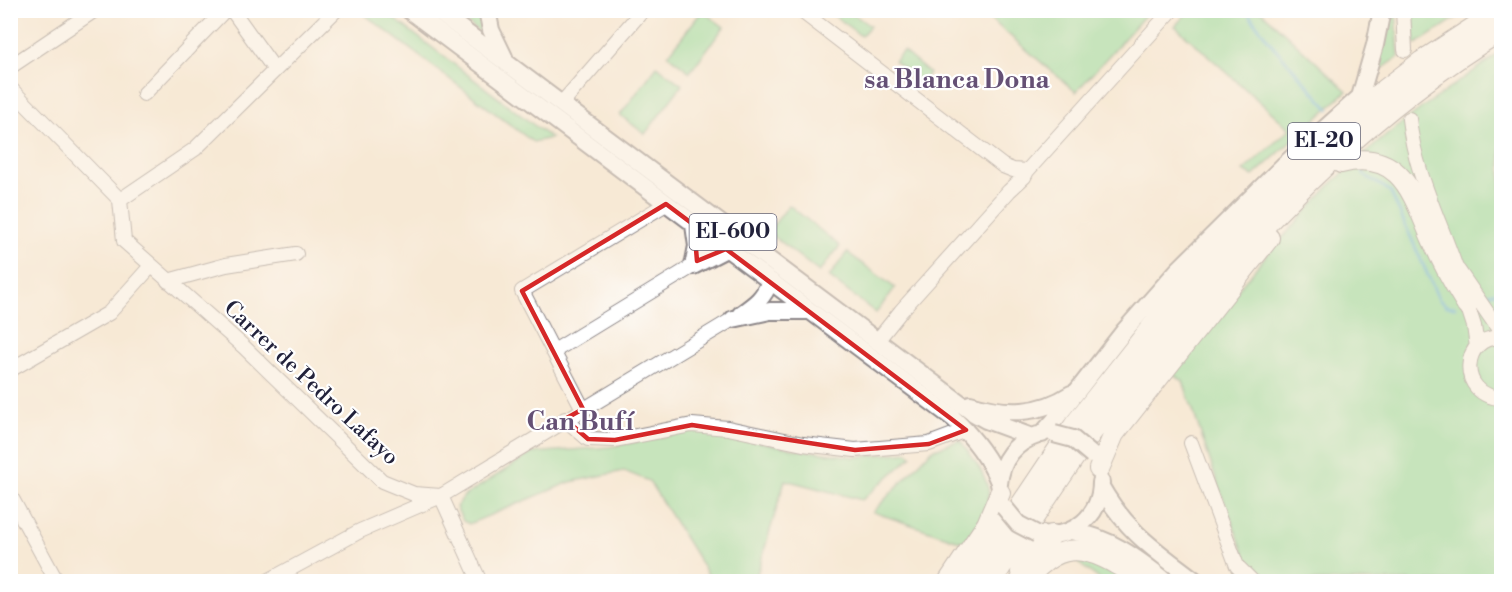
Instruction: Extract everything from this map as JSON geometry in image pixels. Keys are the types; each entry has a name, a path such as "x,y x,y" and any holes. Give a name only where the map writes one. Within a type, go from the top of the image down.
{"highway":[{"path":"1360,97 1417,54 1484,10"},
{"name":"EI-20","path":"969,582 1075,424 1166,309 1232,233 1357,111 1422,61 1500,10"},
{"name":"EI-20","path":"991,582 1091,434 1141,368 1205,291 1307,183 1353,139 1430,78 1502,30"},
{"path":"1097,470 1114,434 1269,237 1294,209 1381,126 1397,103"},
{"path":"1341,163 1362,160 1372,162 1383,165 1401,177 1416,200 1446,269 1467,305"},
{"path":"948,582 987,524 1001,494"},
{"path":"1015,582 1039,545 1053,533"},
{"path":"1025,582 1036,567 1047,559 1074,550 1101,555 1144,582"}],"main road":[{"name":"EI-600","path":"409,10 953,418 984,453 1001,494 1018,524 1053,533 1105,540 1120,547 1167,582"},
{"name":"EI-600","path":"436,10 957,401 986,420 1043,435 1074,439 1097,470 1116,511 1131,530 1197,582"},
{"path":"487,10 491,30 507,63"},
{"path":"1001,494 1003,465 1012,451 1018,445 1043,435 1125,330 1177,270 1283,166 1360,97 1382,10"},
{"path":"693,266 697,246 694,225"},
{"path":"693,266 726,249"},
{"path":"733,319 765,295 770,281"},
{"path":"733,319 770,311 810,311"},
{"path":"957,401 994,410 1021,412 1039,409 1059,401 1080,387"},
{"path":"1053,533 1084,522 1094,510 1097,470"}],"street":[{"path":"10,67 95,10"},
{"path":"144,93 225,10"},
{"path":"232,10 275,70"},
{"path":"10,88 120,200 195,148 336,10"},
{"path":"561,104 643,10"},
{"path":"800,10 1003,166 1013,170 1028,171"},
{"path":"877,341 901,311 1172,10"},
{"path":"1403,10 1405,50"},
{"path":"1408,120 1421,179 1455,266 1474,326 1477,347"},
{"path":"1003,166 1010,180 1009,191"},
{"name":"Carrer de Pedro Lafayo","path":"120,200 124,241 244,346 382,481 414,494 441,496"},
{"path":"583,409 522,291 666,204"},
{"path":"168,281 226,265 296,254"},
{"path":"10,370 108,314 151,266"},
{"path":"554,351 693,266"},
{"path":"1455,266 1502,336 1489,339 1472,352 1469,371 1471,379 1483,393 1502,398"},
{"path":"267,582 360,531 441,496 733,319"},
{"path":"565,420 588,438 615,441 692,425 728,428 803,444 855,450 929,444 966,430"},
{"path":"1191,443 1237,566 1254,582"},
{"path":"10,495 57,582"},
{"path":"441,496 480,582"}],"highlighted area":[{"path":"666,204 694,225 697,261 726,249 966,430 929,444 855,450 692,425 615,440 588,439 565,419 583,409 522,291"}],"green space":[{"path":"1413,10 1467,11 1415,45"},
{"path":"360,11 384,11 551,138 533,142"},
{"path":"451,11 482,11 489,39"},
{"path":"702,11 724,27 690,72 668,55"},
{"path":"828,11 849,11 870,26 861,36"},
{"path":"981,11 1149,11 1076,92"},
{"path":"1189,11 1261,11 1347,91 1253,176 1243,171 1290,129 1175,26"},
{"path":"1387,11 1396,11 1399,57 1376,73 1375,72"},
{"path":"903,51 929,73 921,83 894,61"},
{"path":"1501,52 1501,581 1235,581 1246,558 1183,381 1170,372 1264,258 1333,182 1420,109"},
{"path":"657,66 682,85 645,134 620,115"},
{"path":"789,205 840,246 819,272 768,232"},
{"path":"847,252 895,288 876,313 829,277"},
{"path":"698,430 794,449 854,457 908,452 912,456 862,500 785,480 755,581 712,581 649,481 624,471 570,482 469,524 463,521 456,507 464,496 532,453 609,447"},
{"path":"960,440 983,475 989,494 982,517 968,544 873,512 932,450"},
{"path":"1072,554 1098,560 1137,581 1102,581 1074,560 1047,570 1039,581 1030,582 1046,563"}],"waterway":[{"path":"1247,12 1273,46 1329,109"},
{"path":"1362,168 1364,175 1390,191 1439,300 1447,306 1455,307"},
{"path":"1485,295 1502,290"}],"district":[{"name":"sa Blanca Dona","path":"957,80"},
{"name":"Can Bufí","path":"580,422"}]}
